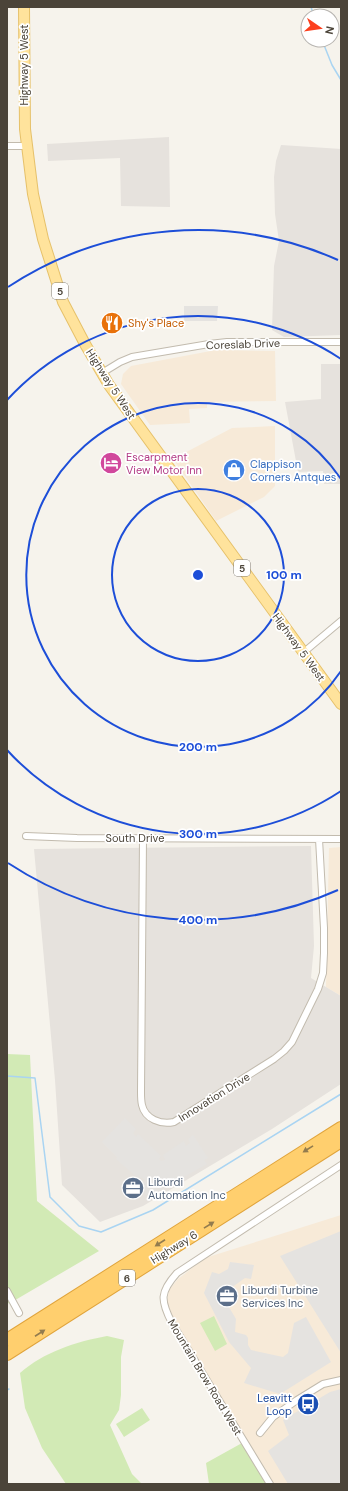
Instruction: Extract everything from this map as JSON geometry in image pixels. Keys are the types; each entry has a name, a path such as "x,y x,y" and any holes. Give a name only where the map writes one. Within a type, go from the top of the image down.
{"highway":[{"name":"Highway 6","path":"7,1354 243,1196 341,1128"},
{"name":"Highway 6","path":"7,1340 243,1196 341,1141"}],"main road":[{"name":"Highway 5 West","path":"24,7 26,146 33,194 43,239 63,302 102,373 130,415 341,704"}],"street":[{"path":"7,146 26,146"},
{"name":"Coreslab Drive","path":"102,373 120,362 132,357 209,344 227,342 341,342"},
{"path":"304,652 341,621"},
{"name":"South Drive","path":"26,836 341,839"},
{"name":"Innovation Drive","path":"143,838 142,1107 155,1121 168,1123 174,1122 274,1059 284,1052 296,1035 318,989 323,973 323,919 319,839"},
{"name":"Mountain Brow Road West","path":"270,1484 172,1323 165,1310 163,1295 168,1283 177,1273 341,1165"},
{"path":"7,1290 19,1313"},
{"path":"260,1434 273,1417 297,1400 323,1384 341,1380"}],"shaded area":[{"path":"169,137 170,207 121,206 120,158 48,161 47,144"},
{"path":"281,145 341,149 341,335 284,337 272,330 274,266 279,241 275,214 274,177 276,161"},
{"path":"184,306 218,306 217,321 184,321"},
{"path":"216,350 275,351 276,401 207,402 207,408 189,409 190,423 150,425 121,384 123,374 131,366"},
{"path":"321,364 341,364 341,484 324,484 323,471 298,472 285,402 321,399"},
{"path":"275,426 275,486 264,497 216,521 173,459 232,428"},
{"path":"311,846 314,946 311,978 341,996 341,1084 272,1129 143,1206 100,1222 62,1185 55,1080 34,849"},
{"path":"341,847 341,996 326,987 329,848"},
{"path":"125,1118 136,1129 133,1133 136,1137 138,1134 161,1156 159,1159 161,1161 165,1160 163,1155 184,1141 186,1146 190,1143 188,1139 193,1135 208,1158 204,1160 207,1164 148,1197 140,1186 145,1180 141,1177 139,1179 116,1159 117,1157 102,1142"},
{"path":"341,1215 341,1484 274,1484 171,1316 167,1302 169,1290 178,1279 205,1258"},
{"path":"341,1231 341,1353 280,1256"},
{"path":"230,1262 254,1265 251,1279 245,1278 224,1293 223,1297 236,1319 235,1332 246,1335 248,1338 248,1345 251,1350 283,1357 288,1353 294,1323 306,1317 331,1362 280,1394 244,1383 251,1368 229,1342 204,1293 212,1272 219,1274 228,1269"},
{"path":"341,1389 341,1484 288,1484 268,1451 289,1435 283,1420 330,1392"}],"green space":[{"path":"7,1054 30,1055 37,1201 99,1251 7,1304"},
{"path":"214,1316 227,1344 215,1351 200,1323"},
{"path":"107,1336 124,1340 121,1357 121,1395 119,1410 110,1425 132,1474 142,1484 66,1484 42,1448 25,1408 20,1373 39,1359 60,1349 83,1341"},
{"path":"142,1408 150,1420 124,1437 116,1424"},
{"path":"242,1443 269,1484 209,1484 206,1463"}],"waterway":[{"path":"325,48 332,65 341,80"},
{"path":"7,1076 35,1078 50,1197 79,1226 101,1232 153,1210 341,1094"}],"place":[{"name":"Shy's Place","path":"112,323"},
{"name":"Escarpment View Motor Inn","path":"111,463"},
{"name":"Clappison Corners Antques","path":"234,470"},
{"name":"Liburdi Automation Inc","path":"133,1188"},
{"name":"Liburdi Turbine Services Inc","path":"227,1296"},
{"name":"Leavitt Loop","path":"308,1404"}]}
